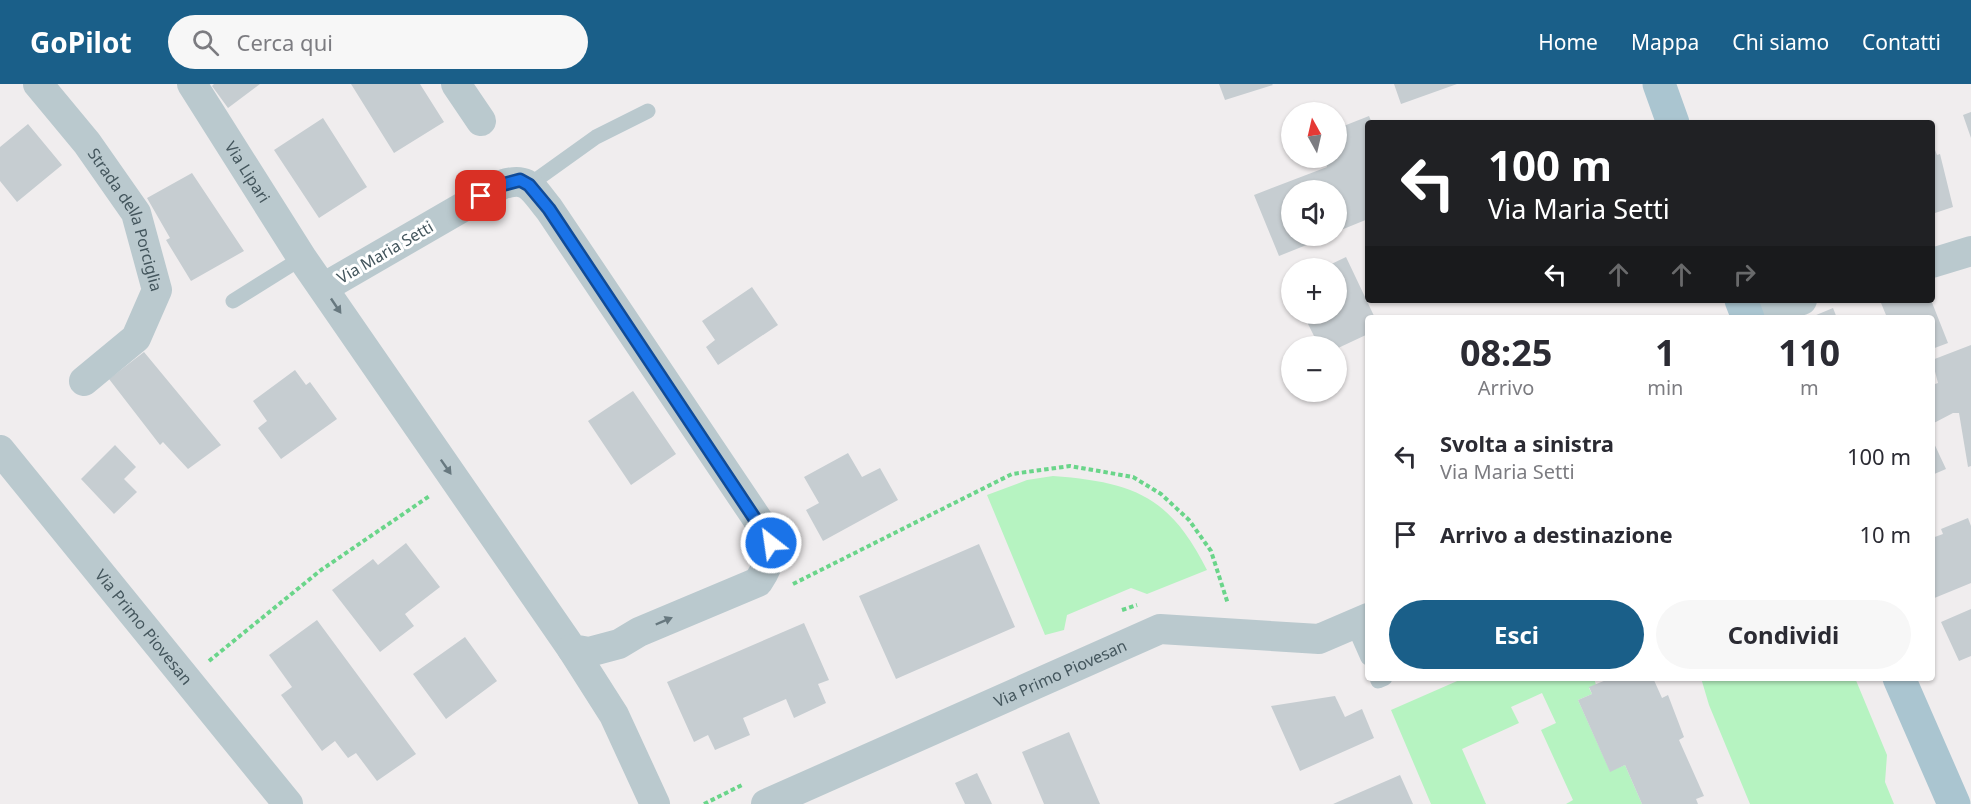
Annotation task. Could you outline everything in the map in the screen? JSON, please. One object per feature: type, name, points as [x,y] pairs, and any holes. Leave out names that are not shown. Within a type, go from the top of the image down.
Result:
[{"type":"main road","points":[[1659,84],[1672,120]]},
{"type":"main road","points":[[1900,681],[1954,804]]},
{"type":"street","name":"Strada della Porciglia","points":[[38,84],[87,143],[136,213],[156,290],[136,338],[84,381]]},
{"type":"street","name":"Via Lipari","points":[[192,84],[302,258]]},
{"type":"street","points":[[456,84],[481,121]]},
{"type":"street","name":"Via Maria Setti","points":[[323,288],[501,185],[520,180],[529,185]]},
{"type":"street","points":[[529,185],[549,209],[771,543],[771,557],[758,582],[639,632],[619,644],[589,652],[572,650]]},
{"type":"street","points":[[1935,261],[1971,251]]},
{"type":"street","name":"Via Maria Setti","points":[[302,258],[572,650],[614,715],[655,804]]},
{"type":"street","points":[[1745,313],[1789,303]]},
{"type":"street","name":"Via Primo Piovesan","points":[[0,450],[288,804]]},
{"type":"street","name":"Via Primo Piovesan","points":[[766,804],[1160,629],[1319,639],[1361,621]]},
{"type":"street","name":"Via Maria Setti","points":[[614,715],[610,662],[619,644]]},
{"type":"lane","points":[[529,185],[596,137],[648,111]]},
{"type":"lane","points":[[233,301],[302,258]]},
{"type":"lane","points":[[1361,621],[1365,642]]},
{"type":"path","points":[[787,587],[1012,474],[1070,466],[1132,477],[1161,494],[1189,520],[1211,551],[1225,589],[1229,608]]},
{"type":"path","points":[[185,680],[321,570],[454,478]]},
{"type":"green space","points":[[1053,476],[1106,483],[1146,497],[1163,509],[1179,525],[1207,570],[1147,594],[1131,588],[1067,615],[1064,630],[1045,635],[987,495],[1027,480]]},
{"type":"green space","points":[[1457,681],[1595,681],[1596,685],[1589,688],[1592,694],[1578,700],[1610,771],[1625,765],[1642,804],[1566,804],[1573,800],[1541,730],[1556,723],[1542,693],[1511,707],[1519,723],[1462,749],[1486,804],[1431,804],[1391,710]]},
{"type":"green space","points":[[1702,681],[1856,681],[1887,755],[1885,782],[1894,804],[1750,804],[1709,705]]},
{"type":"building","points":[[214,84],[260,84],[228,108],[212,86]]},
{"type":"building","points":[[351,84],[420,84],[444,122],[394,153]]},
{"type":"building","points":[[1219,84],[1272,84],[1273,85],[1225,100]]},
{"type":"building","points":[[1394,84],[1457,84],[1401,104]]},
{"type":"building","points":[[1971,112],[1971,138],[1963,115]]},
{"type":"building","points":[[1369,116],[1371,120],[1365,120],[1365,220],[1347,228],[1347,180],[1293,180],[1324,168],[1347,168],[1347,125]]},
{"type":"building","points":[[323,118],[367,187],[319,218],[274,150]]},
{"type":"building","points":[[28,124],[62,165],[17,202],[0,181],[0,147]]},
{"type":"building","points":[[1935,150],[1937,155],[1940,154],[1953,207],[1935,213]]},
{"type":"building","points":[[192,173],[244,251],[191,281],[166,240],[170,238],[147,198]]},
{"type":"building","points":[[1281,185],[1281,246],[1304,246],[1279,256],[1254,195]]},
{"type":"building","points":[[1347,259],[1365,297],[1365,303],[1368,303],[1374,315],[1365,315],[1365,335],[1347,344],[1347,336],[1314,336],[1308,324],[1347,324]]},
{"type":"building","points":[[752,287],[778,325],[718,365],[706,347],[715,340],[702,321]]},
{"type":"building","points":[[1881,303],[1932,303],[1948,343],[1935,348],[1935,315],[1886,315]]},
{"type":"building","points":[[1833,308],[1836,315],[1816,315]]},
{"type":"building","points":[[1971,345],[1971,466],[1968,467],[1959,413],[1953,413],[1935,422],[1935,384],[1938,383],[1935,359]]},
{"type":"building","points":[[144,352],[221,445],[188,469],[163,442],[160,445],[109,379]]},
{"type":"building","points":[[295,370],[306,385],[310,382],[337,419],[281,459],[258,428],[267,421],[253,401]]},
{"type":"building","points":[[633,391],[676,454],[631,485],[588,421]]},
{"type":"building","points":[[115,445],[136,467],[124,479],[137,492],[114,514],[81,479]]},
{"type":"building","points":[[1935,445],[1946,469],[1935,474]]},
{"type":"building","points":[[848,453],[862,477],[880,468],[898,500],[823,541],[806,510],[819,503],[804,477]]},
{"type":"building","points":[[1968,518],[1971,526],[1971,583],[1935,598],[1935,537],[1943,534],[1941,529]]},
{"type":"building","points":[[406,543],[440,587],[405,614],[414,626],[380,652],[332,590],[373,559],[378,565]]},
{"type":"building","points":[[979,544],[1015,627],[896,679],[859,596]]},
{"type":"building","points":[[1971,609],[1971,656],[1959,661],[1941,622]]},
{"type":"building","points":[[317,620],[416,754],[377,781],[356,753],[348,758],[335,741],[322,751],[281,695],[292,687],[269,655]]},
{"type":"building","points":[[804,623],[829,680],[818,684],[826,703],[794,718],[786,699],[743,718],[750,735],[715,750],[708,735],[694,742],[667,682]]},
{"type":"building","points":[[465,637],[497,681],[446,719],[413,674]]},
{"type":"building","points":[[1604,681],[1654,681],[1662,698],[1668,695],[1684,737],[1679,740],[1704,796],[1696,799],[1698,804],[1642,804],[1625,765],[1610,772],[1578,700],[1592,694],[1589,687]]},
{"type":"building","points":[[1335,696],[1345,717],[1362,709],[1374,738],[1300,771],[1271,706]]},
{"type":"building","points":[[1069,732],[1100,804],[1044,804],[1022,752]]},
{"type":"building","points":[[977,773],[992,804],[965,804],[955,783]]},
{"type":"building","points":[[1400,775],[1413,804],[1333,804]]},
{"type":"route","points":[[481,196],[512,181],[520,180],[529,185],[549,209],[762,526],[771,543]]}]
